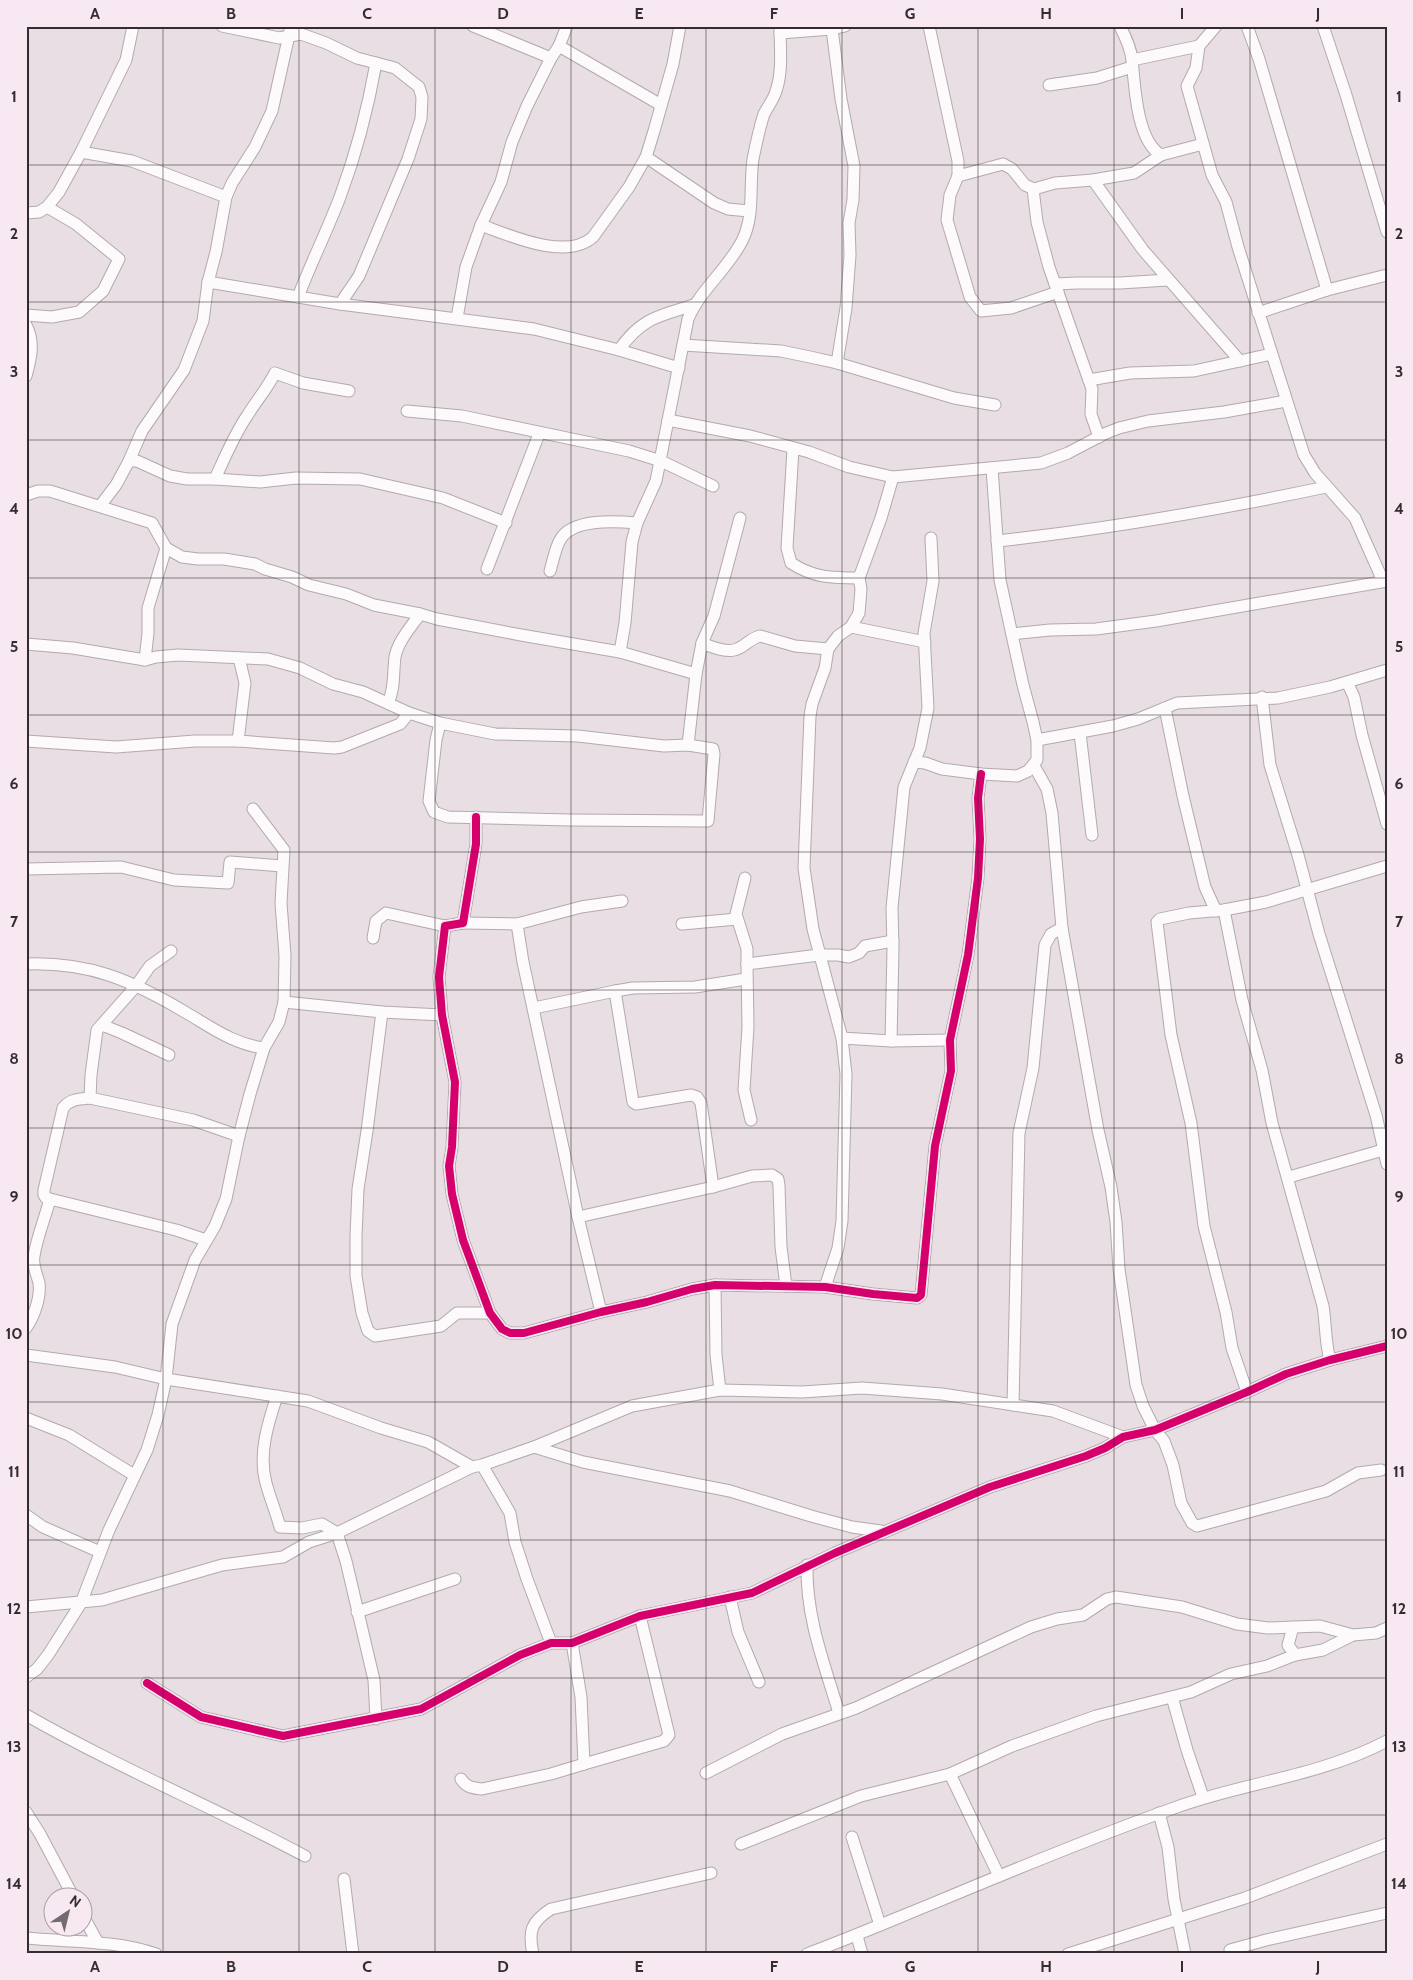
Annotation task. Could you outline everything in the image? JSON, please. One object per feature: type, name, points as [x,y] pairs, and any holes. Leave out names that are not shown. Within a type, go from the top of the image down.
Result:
[{"type":"street","points":[[26,213],[39,212],[47,207],[59,192],[81,152],[126,60],[133,26]]},
{"type":"street","points":[[222,26],[263,36],[290,32],[301,34],[326,43],[357,58],[395,68],[419,87],[422,97],[422,119],[408,159],[359,276],[340,304]]},
{"type":"street","points":[[474,26],[500,32],[551,58]]},
{"type":"street","points":[[457,318],[466,267],[481,225],[502,182],[512,142],[567,26]]},
{"type":"street","points":[[481,225],[543,245],[573,248],[586,243],[593,237],[629,187],[646,157],[673,64],[680,26]]},
{"type":"street","points":[[620,652],[625,623],[632,542],[637,523],[656,481],[688,319],[694,304],[725,266],[743,239],[750,211],[753,190],[753,161],[759,131],[765,113],[776,92],[779,80],[780,29],[832,29],[845,26]]},
{"type":"street","points":[[929,26],[958,161],[958,176],[950,195],[947,220],[970,297],[981,311],[1010,308],[1057,288],[1077,282],[1120,284],[1168,280]]},
{"type":"street","points":[[1120,26],[1132,63],[1134,88],[1144,131],[1152,147],[1160,155]]},
{"type":"street","points":[[1012,634],[1050,630],[1096,629],[1156,621],[1385,581],[1355,518],[1326,487],[1304,455],[1258,312],[1226,202],[1212,175],[1187,86],[1196,68],[1199,46],[1216,26]]},
{"type":"street","points":[[1247,26],[1259,59],[1327,290]]},
{"type":"street","points":[[1323,26],[1387,232]]},
{"type":"street","points":[[832,29],[841,99],[854,166],[854,200],[849,223],[850,255],[846,308],[837,363]]},
{"type":"street","points":[[100,506],[116,485],[130,461],[142,431],[184,370],[203,321],[208,282],[216,252],[226,198],[232,184],[255,147],[272,111],[290,32]]},
{"type":"street","points":[[559,46],[661,105]]},
{"type":"street","points":[[1050,86],[1097,78],[1132,63],[1199,46]]},
{"type":"street","points":[[298,297],[343,187],[361,129],[376,63]]},
{"type":"street","points":[[958,176],[1003,164],[1012,169],[1025,185],[1032,189],[1054,183],[1093,180],[1134,173],[1160,155],[1203,144]]},
{"type":"street","points":[[81,152],[132,161],[226,198]]},
{"type":"street","points":[[646,157],[714,203],[728,208],[750,211]]},
{"type":"street","points":[[1093,180],[1143,250],[1240,360]]},
{"type":"street","points":[[1032,189],[1037,222],[1057,288],[1092,389],[1091,414],[1099,437]]},
{"type":"street","points":[[26,315],[52,317],[79,312],[104,291],[119,259],[76,224],[47,207]]},
{"type":"street","points":[[1258,312],[1327,290],[1387,275]]},
{"type":"street","points":[[208,282],[340,304],[534,329],[619,350],[679,368]]},
{"type":"street","points":[[619,350],[633,333],[650,319],[694,304]]},
{"type":"street","points":[[26,326],[32,340],[26,376]]},
{"type":"street","points":[[683,345],[781,351],[837,363],[954,398],[995,405]]},
{"type":"street","points":[[1089,380],[1130,373],[1188,371],[1271,354]]},
{"type":"street","points":[[216,479],[233,440],[247,415],[265,392],[274,373],[303,383],[349,391]]},
{"type":"street","points":[[668,420],[750,436],[816,454],[849,467],[893,478],[1040,463],[1068,453],[1119,428],[1148,421],[1224,412],[1286,400]]},
{"type":"street","points":[[407,411],[462,416],[539,434],[629,451],[661,461],[713,486]]},
{"type":"street","points":[[488,569],[539,434]]},
{"type":"street","points":[[793,449],[788,548],[790,563],[821,577],[859,578]]},
{"type":"street","points":[[130,461],[137,462],[170,476],[187,479],[260,482],[296,478],[360,479],[443,498],[506,523]]},
{"type":"street","points":[[914,762],[981,774],[1017,776],[1028,771],[1037,760],[1036,740],[1000,580],[992,468]]},
{"type":"street","points":[[825,1287],[838,1248],[842,1220],[847,1099],[842,1038],[832,996],[819,955],[809,909],[804,868],[810,716],[812,704],[825,668],[828,649],[838,636],[851,627],[859,613],[861,589],[859,578],[881,518],[893,478]]},
{"type":"street","points":[[997,541],[1058,535],[1168,518],[1326,487]]},
{"type":"street","points":[[26,495],[38,491],[50,491],[152,523],[166,548],[182,557],[255,564],[309,585],[346,594],[374,605],[521,636],[620,652],[696,674]]},
{"type":"street","points":[[688,745],[696,674],[702,643],[714,616],[740,518]]},
{"type":"street","points":[[550,571],[560,539],[572,530],[597,522],[637,523]]},
{"type":"street","points":[[891,1041],[892,908],[904,787],[921,742],[928,708],[924,632],[933,568],[931,538]]},
{"type":"street","points":[[145,660],[148,608],[166,548]]},
{"type":"street","points":[[388,703],[394,677],[395,656],[399,644],[420,614]]},
{"type":"street","points":[[851,627],[925,642]]},
{"type":"street","points":[[702,643],[712,648],[734,650],[754,637],[760,636],[795,646],[828,649]]},
{"type":"street","points":[[26,644],[73,648],[145,660],[156,657],[178,656],[268,660],[300,668],[333,684],[363,692],[409,713],[440,723],[495,734],[578,736],[664,746],[688,745],[713,749],[709,818],[706,823],[448,817],[434,812],[430,807],[429,801],[436,740],[440,723]]},
{"type":"street","points":[[238,741],[245,683],[239,658]]},
{"type":"street","points":[[1036,740],[1080,733],[1138,719],[1177,703],[1237,701],[1292,695],[1387,670]]},
{"type":"street","points":[[1347,682],[1354,697],[1362,735],[1387,824]]},
{"type":"street","points":[[1262,697],[1270,765],[1319,934],[1376,1115],[1387,1164]]},
{"type":"street","points":[[1165,708],[1183,796],[1205,887],[1220,911],[1242,1000],[1257,1047],[1272,1123],[1289,1177],[1323,1306],[1326,1329],[1325,1341],[1330,1360]]},
{"type":"street","points":[[26,741],[116,747],[238,741],[295,746],[342,746],[400,724],[409,713]]},
{"type":"street","points":[[1080,733],[1092,835]]},
{"type":"street","points":[[1034,766],[1047,789],[1052,813],[1062,928],[1098,1130],[1111,1187],[1136,1385],[1143,1406],[1155,1430],[1164,1441],[1173,1465],[1181,1503],[1192,1524],[1197,1526],[1326,1491],[1358,1473],[1381,1470]]},
{"type":"street","points":[[445,926],[440,977],[442,1016],[455,1082],[452,1147],[449,1166],[452,1194],[463,1240],[490,1313],[502,1329],[510,1333],[524,1333],[692,1289],[715,1285],[825,1287],[917,1298],[921,1295],[935,1146],[951,1071],[950,1040],[968,955],[978,878],[980,839],[978,798],[981,774]]},
{"type":"street","points":[[26,1677],[37,1670],[81,1603],[100,1552],[147,1450],[158,1415],[166,1379],[172,1324],[195,1260],[215,1226],[226,1199],[239,1136],[264,1048],[279,1022],[284,1002],[285,956],[281,903],[284,850],[253,809]]},
{"type":"street","points":[[463,923],[476,844],[476,817]]},
{"type":"street","points":[[26,868],[121,867],[174,880],[228,884],[230,862],[282,866]]},
{"type":"street","points":[[1247,1392],[1232,1348],[1226,1312],[1204,1226],[1191,1123],[1172,1035],[1157,922],[1160,919],[1188,913],[1220,911],[1266,902],[1307,888],[1387,866]]},
{"type":"street","points":[[745,878],[738,900],[737,920],[747,950],[748,1027],[744,1090],[751,1120]]},
{"type":"street","points":[[373,938],[376,921],[386,913],[445,926],[463,923],[517,924],[581,907],[622,901]]},
{"type":"street","points":[[682,924],[737,920]]},
{"type":"street","points":[[517,924],[523,962],[578,1217],[601,1312]]},
{"type":"street","points":[[1013,1405],[1019,1133],[1033,1068],[1045,945],[1051,934],[1062,928]]},
{"type":"street","points":[[747,964],[819,955],[849,957],[859,953],[865,946],[893,941]]},
{"type":"street","points":[[90,1098],[95,1035],[136,986],[150,966],[171,952]]},
{"type":"street","points":[[26,964],[72,966],[94,970],[136,986],[224,1036],[251,1046],[264,1048]]},
{"type":"street","points":[[534,1008],[615,991],[695,987],[746,979]]},
{"type":"street","points":[[615,991],[633,1102],[636,1104],[691,1095],[702,1103],[712,1187]]},
{"type":"street","points":[[284,1002],[442,1016]]},
{"type":"street","points":[[382,1012],[358,1189],[356,1276],[362,1313],[368,1331],[374,1336],[384,1335],[441,1326],[457,1313],[490,1313]]},
{"type":"street","points":[[102,1025],[168,1055]]},
{"type":"street","points":[[842,1038],[891,1041],[950,1040]]},
{"type":"street","points":[[206,1240],[82,1205],[50,1199],[44,1195],[63,1108],[74,1100],[90,1098],[193,1120],[239,1136]]},
{"type":"street","points":[[1289,1177],[1383,1150]]},
{"type":"street","points":[[578,1217],[712,1187],[752,1176],[772,1175],[778,1179],[786,1286]]},
{"type":"street","points":[[26,1328],[32,1319],[38,1295],[39,1283],[34,1268],[34,1254],[50,1199]]},
{"type":"street","points":[[715,1285],[716,1355],[720,1390]]},
{"type":"street","points":[[147,1683],[201,1717],[283,1736],[421,1709],[520,1655],[551,1644],[572,1643],[640,1616],[752,1592],[883,1531],[990,1487],[1086,1456],[1123,1437],[1155,1430],[1286,1374],[1330,1360],[1387,1346]]},
{"type":"street","points":[[26,1355],[115,1367],[166,1379],[308,1400],[381,1428],[428,1442],[477,1466],[510,1513],[515,1542],[526,1579],[551,1644]]},
{"type":"street","points":[[26,1607],[102,1600],[222,1565],[283,1557],[310,1542],[337,1533],[477,1466],[534,1447],[632,1406],[720,1390],[802,1392],[862,1388],[942,1394],[1053,1411],[1123,1437]]},
{"type":"street","points":[[278,1396],[266,1429],[263,1460],[266,1482],[280,1527],[302,1528],[322,1524],[337,1533],[346,1561],[374,1680],[376,1719]]},
{"type":"street","points":[[26,1418],[69,1435],[134,1475]]},
{"type":"street","points":[[534,1447],[583,1462],[730,1491],[836,1523],[883,1531]]},
{"type":"street","points":[[26,1515],[43,1527],[100,1552]]},
{"type":"street","points":[[807,1565],[810,1613],[840,1713]]},
{"type":"street","points":[[357,1612],[454,1580]]},
{"type":"street","points":[[730,1597],[738,1632],[759,1682]]},
{"type":"street","points":[[706,1773],[782,1734],[856,1708],[1031,1627],[1057,1619],[1083,1615],[1107,1599],[1116,1598],[1182,1607],[1237,1624],[1268,1628],[1320,1626],[1353,1635],[1383,1633]]},
{"type":"street","points":[[461,1779],[472,1788],[482,1789],[551,1774],[664,1740],[669,1734],[640,1616]]},
{"type":"street","points":[[1294,1627],[1288,1645],[1296,1655]]},
{"type":"street","points":[[741,1844],[862,1796],[950,1774],[1012,1746],[1096,1716],[1159,1698],[1191,1692],[1231,1674],[1267,1666],[1296,1655],[1323,1650],[1353,1635]]},
{"type":"street","points":[[572,1643],[581,1697],[584,1764]]},
{"type":"street","points":[[1172,1697],[1187,1750],[1204,1797]]},
{"type":"street","points":[[26,1715],[118,1765],[257,1830],[306,1856]]},
{"type":"street","points":[[807,1954],[857,1936],[999,1876],[1159,1813],[1204,1797],[1296,1776],[1336,1763],[1387,1741]]},
{"type":"street","points":[[950,1774],[999,1876]]},
{"type":"street","points":[[26,1812],[69,1888]]},
{"type":"street","points":[[1159,1813],[1168,1847],[1174,1899],[1185,1954]]},
{"type":"street","points":[[852,1837],[880,1925]]},
{"type":"street","points":[[1068,1954],[1245,1898],[1387,1844]]},
{"type":"street","points":[[533,1954],[531,1931],[533,1924],[540,1916],[551,1909],[711,1873]]},
{"type":"street","points":[[344,1879],[353,1954]]},
{"type":"street","points":[[1230,1950],[1387,1913]]},
{"type":"street","points":[[92,1932],[98,1943]]},
{"type":"street","points":[[857,1936],[862,1954]]},
{"type":"street","points":[[26,1938],[98,1943],[140,1949],[156,1954]]},
{"type":"cycle path","points":[[476,817],[476,844],[463,923],[445,926],[439,977],[442,1015],[455,1082],[452,1147],[449,1166],[452,1194],[463,1240],[490,1313],[502,1329],[510,1333],[524,1333],[692,1289],[715,1285],[825,1287],[917,1298],[921,1295],[935,1146],[951,1071],[950,1040],[968,955],[978,878],[980,839],[978,798],[981,774]]},
{"type":"cycle path","points":[[147,1683],[201,1717],[283,1736],[421,1709],[520,1655],[551,1643],[572,1643],[640,1616],[752,1593],[835,1553],[990,1487],[1086,1456],[1105,1448],[1123,1437],[1155,1430],[1286,1374],[1330,1360],[1387,1346]]}]
